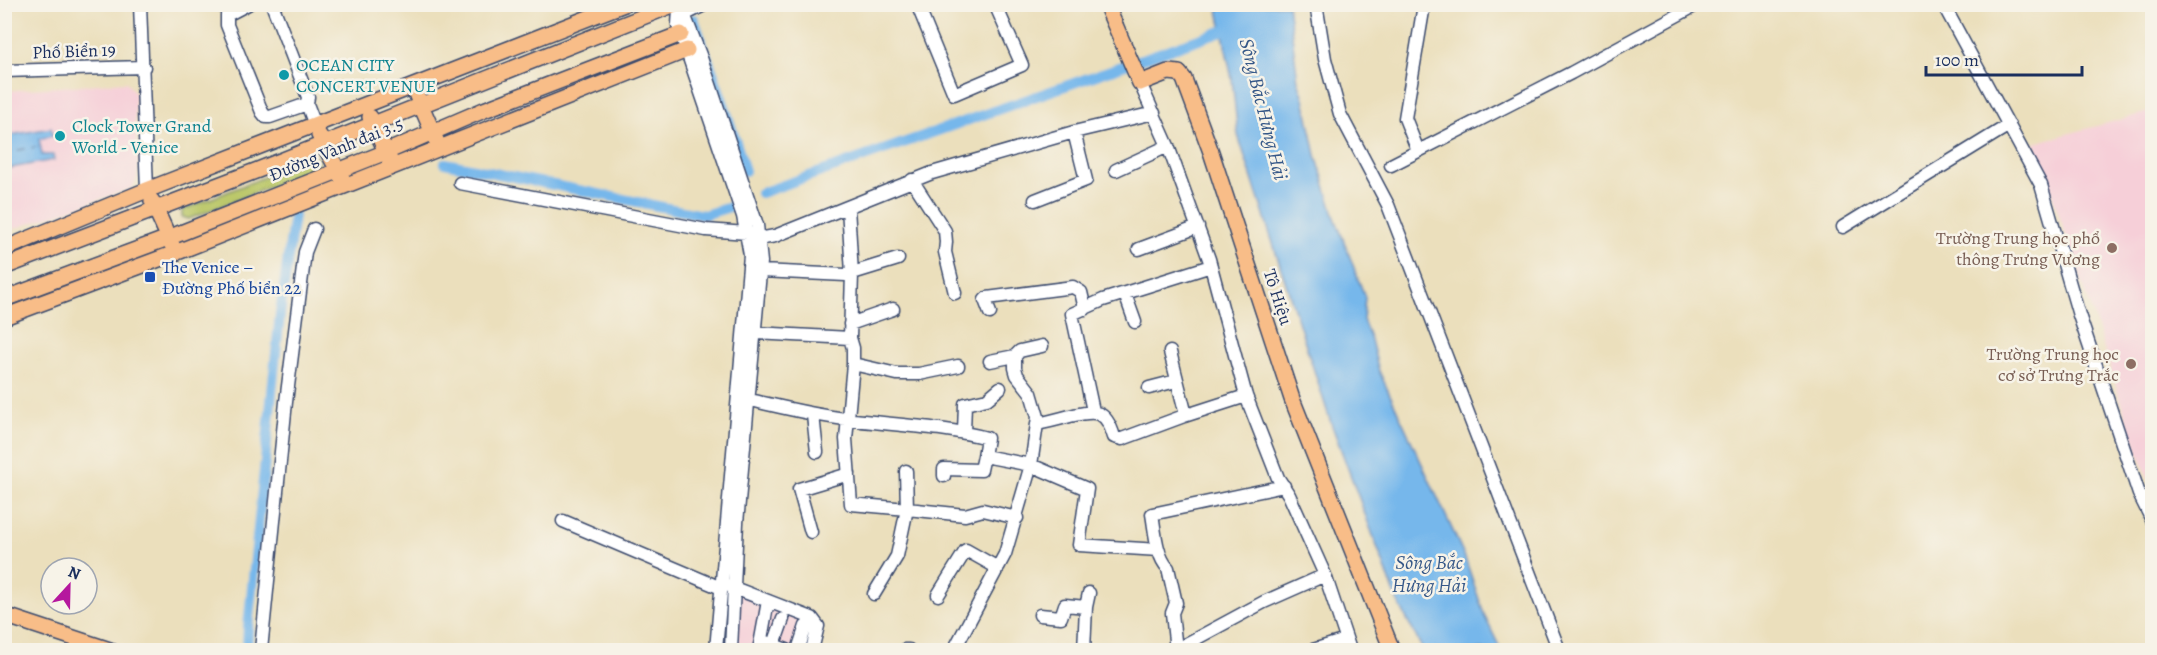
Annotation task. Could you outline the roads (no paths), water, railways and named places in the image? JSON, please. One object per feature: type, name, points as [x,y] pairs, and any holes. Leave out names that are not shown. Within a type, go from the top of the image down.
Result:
[{"type":"main road","points":[[4,249],[252,144],[315,125],[624,4]]},
{"type":"main road","points":[[1106,4],[1138,79]]},
{"type":"main road","name":"Đường Vành đai 3.5","points":[[4,267],[680,7]]},
{"type":"main road","name":"Đường Vành đai 3.5","points":[[4,299],[168,238],[681,33]]},
{"type":"main road","points":[[4,317],[175,253],[687,50]]},
{"type":"main road","points":[[466,66],[490,128]]},
{"type":"main road","name":"Tô Hiệu","points":[[1138,79],[1168,72],[1179,73],[1184,79],[1211,152],[1292,399],[1392,651]]},
{"type":"main road","points":[[413,87],[440,148]]},
{"type":"main road","points":[[365,106],[393,167]]},
{"type":"main road","points":[[315,125],[345,186]]},
{"type":"main road","points":[[147,190],[175,253]]},
{"type":"main road","points":[[4,615],[110,651]]},
{"type":"street","points":[[140,4],[147,190]]},
{"type":"street","points":[[248,4],[227,15],[227,25],[262,112],[266,117],[270,117],[307,104]]},
{"type":"street","points":[[272,4],[308,97],[307,104],[315,125]]},
{"type":"street","points":[[680,7],[706,4]]},
{"type":"street","points":[[917,4],[954,94],[1022,65],[995,4]]},
{"type":"street","points":[[1317,4],[1325,59],[1340,114],[1388,205],[1559,651]]},
{"type":"street","points":[[1391,165],[1571,73],[1698,4]]},
{"type":"street","points":[[1943,4],[2041,185],[2078,312],[2139,494],[2152,520]]},
{"type":"street","points":[[680,7],[677,17],[681,33],[752,237],[760,271],[755,333],[743,400],[721,585],[716,651]]},
{"type":"street","points":[[680,7],[700,55],[757,225],[752,237],[748,280],[731,651]]},
{"type":"street","points":[[1418,151],[1405,118],[1423,11]]},
{"type":"street","name":"Phố Biển 19","points":[[4,71],[144,67]]},
{"type":"street","points":[[1138,79],[1168,146],[1198,227],[1211,266],[1246,396],[1278,478],[1284,486],[1325,574],[1348,645],[1313,651]]},
{"type":"street","points":[[460,183],[706,230],[752,237],[775,236],[912,180],[1074,132],[1154,113]]},
{"type":"street","points":[[1844,227],[2009,125]]},
{"type":"street","points":[[1035,200],[1086,180],[1074,132]]},
{"type":"street","points":[[1116,170],[1168,146]]},
{"type":"street","points":[[912,180],[945,231],[945,252],[955,293]]},
{"type":"street","points":[[848,207],[852,274],[850,338],[853,348],[847,420],[851,504],[959,515],[982,510],[1017,518]]},
{"type":"street","points":[[1139,249],[1198,227]]},
{"type":"street","points":[[261,651],[286,402],[305,252],[314,229]]},
{"type":"street","points":[[760,271],[852,274],[898,259]]},
{"type":"street","points":[[1092,411],[1072,314],[1211,266]]},
{"type":"street","points":[[990,313],[985,300],[987,298],[1073,287],[1081,292],[1085,309]]},
{"type":"street","points":[[1125,294],[1135,322]]},
{"type":"street","points":[[850,324],[893,309]]},
{"type":"street","points":[[755,333],[850,338]]},
{"type":"street","points":[[954,651],[998,568],[1017,518],[1031,465],[1037,424],[1036,408],[1031,393],[1017,375],[1015,353],[1042,346]]},
{"type":"street","points":[[1170,352],[1186,415]]},
{"type":"street","points":[[990,361],[1015,356]]},
{"type":"street","points":[[853,364],[897,374],[919,374],[958,366]]},
{"type":"street","points":[[1149,388],[1176,381]]},
{"type":"street","points":[[964,432],[965,404],[987,399],[1000,388]]},
{"type":"street","points":[[1037,424],[1092,411],[1104,416],[1114,437],[1118,439],[1246,396]]},
{"type":"street","points":[[743,400],[813,415],[964,432],[987,438],[981,470],[944,469],[944,477]]},
{"type":"street","points":[[813,415],[817,452]]},
{"type":"street","points":[[984,456],[1031,465],[1087,489],[1079,545],[1159,550]]},
{"type":"street","points":[[874,594],[897,556],[907,509],[906,471]]},
{"type":"street","points":[[811,532],[794,490],[849,474]]},
{"type":"street","points":[[1284,486],[1152,514],[1159,550],[1164,565],[1168,568],[1176,603],[1172,613],[1175,650],[1264,602],[1325,574]]},
{"type":"street","points":[[563,520],[721,585],[735,588],[812,618],[818,626],[812,651]]},
{"type":"street","points":[[938,595],[966,550],[998,568]]},
{"type":"street","points":[[1084,651],[1089,593]]},
{"type":"street","points":[[768,601],[760,645],[787,651]]},
{"type":"street","points":[[1040,615],[1061,617],[1065,605],[1086,607]]},
{"type":"street","points":[[772,648],[783,619]]},
{"type":"street","points":[[798,651],[806,626]]},
{"type":"street","points":[[904,651],[909,651]]},
{"type":"water","name":"Sông Bắc Hưng Hải","points":[[1217,5],[1288,5],[1298,81],[1304,98],[1316,155],[1334,215],[1365,297],[1363,320],[1379,371],[1464,555],[1485,617],[1501,650],[1423,650],[1397,600],[1331,423],[1238,135],[1232,79]]},
{"type":"water","points":[[51,128],[53,136],[39,139],[42,155],[53,155],[54,160],[5,169],[5,136]]},
{"type":"waterway","points":[[694,19],[745,171]]},
{"type":"waterway","points":[[761,193],[1236,26]]},
{"type":"waterway","points":[[445,163],[697,214],[704,215],[733,206]]},
{"type":"waterway","points":[[247,650],[280,314],[294,215]]},
{"type":"place","name":"OCEAN CITY CONCERT VENUE","points":[[284,75]]},
{"type":"place","name":"Clock Tower Grand World - Venice","points":[[60,136]]},
{"type":"place","name":"Trường Trung học phổ thông Trưng Vương","points":[[2112,248]]},
{"type":"place","name":"The Venice – Đường Phố biển 22","points":[[150,277]]},
{"type":"place","name":"Trường Trung học cơ sở Trưng Trắc","points":[[2131,364]]}]
